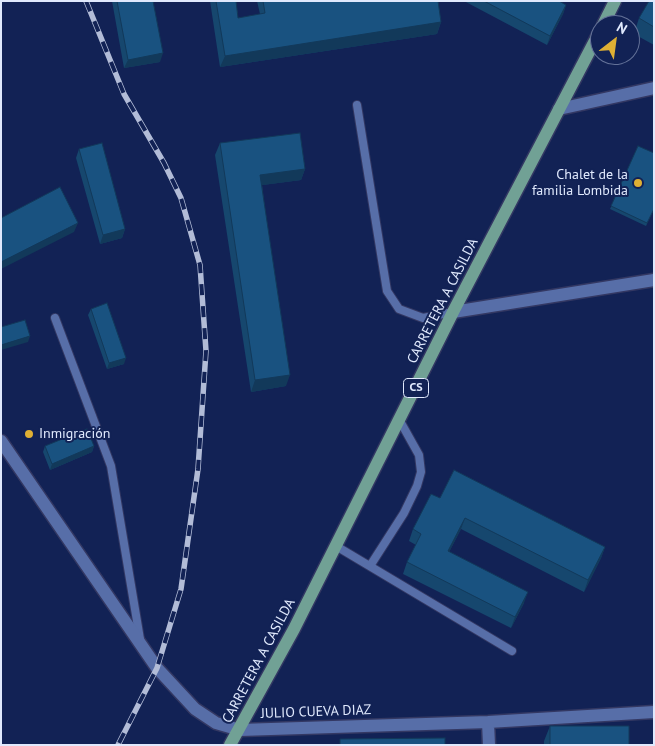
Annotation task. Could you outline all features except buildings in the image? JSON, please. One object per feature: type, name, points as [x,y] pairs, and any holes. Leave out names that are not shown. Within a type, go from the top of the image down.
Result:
[{"type":"main road","points":[[608,15],[615,1]]},
{"type":"main road","name":"CARRETERA A CASILDA","points":[[230,745],[240,730],[336,546],[454,312],[590,50]]},
{"type":"street","points":[[559,109],[654,88]]},
{"type":"street","points":[[454,312],[654,280]]},
{"type":"street","name":"JULIO CUEVA DIAZ","points":[[1,441],[141,647],[195,709],[216,723],[240,730],[488,722],[654,712]]},
{"type":"street","points":[[488,722],[489,745]]},
{"type":"lane","points":[[357,105],[387,291],[399,309],[423,318],[454,312]]},
{"type":"lane","points":[[55,318],[111,466],[141,647]]},
{"type":"lane","points":[[370,566],[404,513],[417,486],[421,472],[419,455],[400,421]]},
{"type":"lane","points":[[336,546],[512,651]]},
{"type":"railway","points":[[86,1],[124,94],[164,163],[181,198],[200,265],[206,351],[198,469],[181,589],[157,668],[118,745]]},
{"type":"place","name":"Chalet de la familia Lombida","points":[[638,183]]},
{"type":"place","name":"Inmigración","points":[[29,434]]}]
